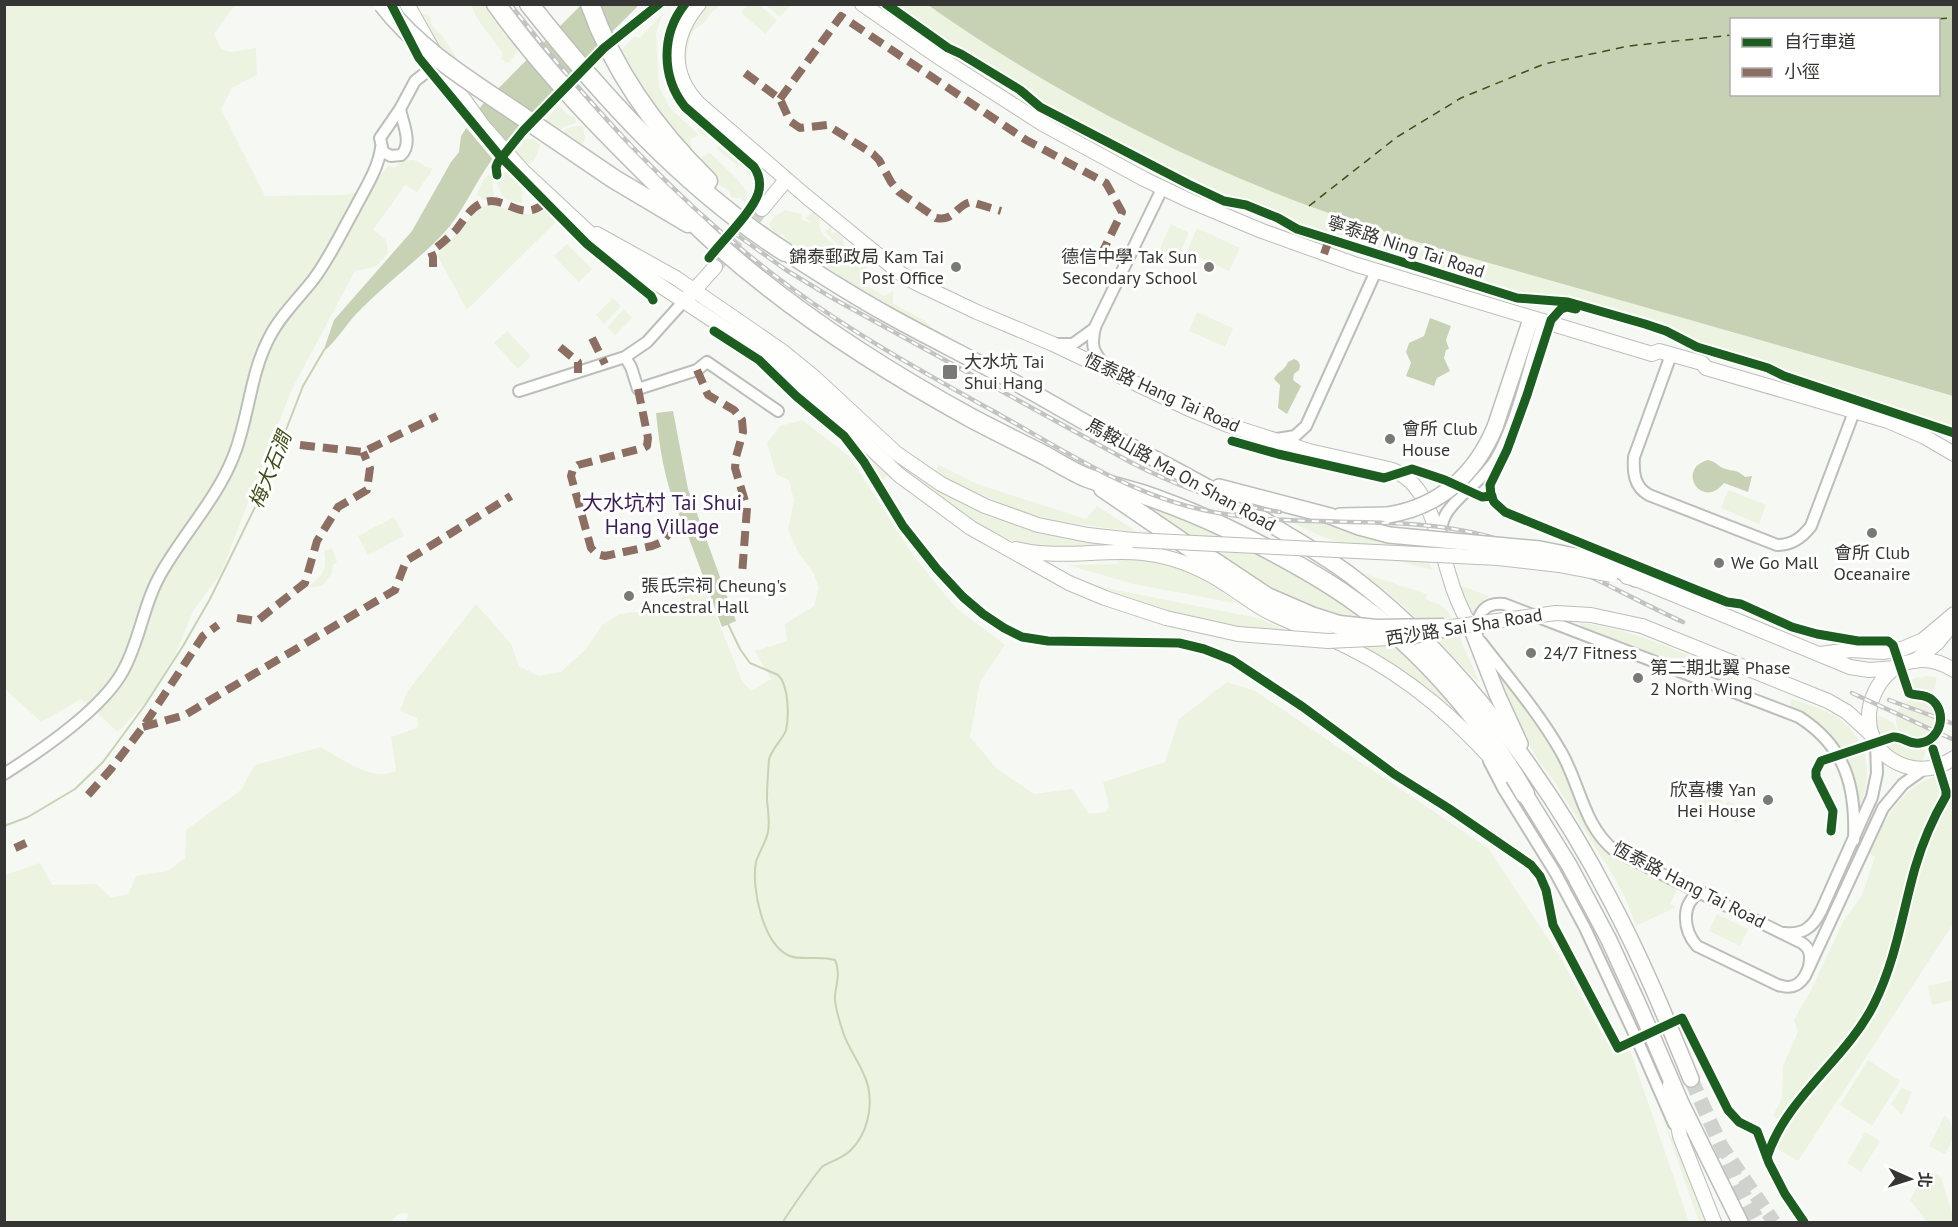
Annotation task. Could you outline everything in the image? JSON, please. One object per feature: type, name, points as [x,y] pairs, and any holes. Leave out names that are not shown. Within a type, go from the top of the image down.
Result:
[{"type":"highway","points":[[383,4],[409,33],[434,54],[574,153],[667,212],[703,231]]},
{"type":"highway","name":"馬鞍山路 Ma On Shan Road","points":[[496,4],[570,96],[703,231],[763,282],[852,348],[972,418],[1085,476],[1145,495],[1227,529],[1286,559],[1350,598],[1406,645],[1457,697],[1500,752],[1525,794]]},
{"type":"highway","name":"馬鞍山路 Ma On Shan Road","points":[[530,4],[590,76],[676,168],[736,217],[785,252]]},
{"type":"highway","points":[[590,4],[612,56],[631,88],[663,132],[691,164],[732,204],[776,240],[785,252]]},
{"type":"highway","points":[[1085,476],[1261,594],[1295,610],[1331,623],[1363,628],[1444,628]]},
{"type":"highway","points":[[1195,551],[1227,585]]},
{"type":"main road","points":[[406,4],[438,63],[457,92],[507,154],[611,254],[765,354],[869,438],[927,476],[984,506],[1047,527],[1133,540],[1498,558],[1613,571]]},
{"type":"main road","name":"恆泰路 Hang Tai Road","points":[[699,4],[684,24],[679,42],[678,65],[685,85],[699,104],[786,180],[900,273],[956,302],[1228,425],[1271,440],[1400,473],[1415,486],[1421,495],[1438,536],[1454,592],[1475,633]]},
{"type":"main road","name":"寧泰路 Ning Tai Road","points":[[862,4],[1043,124],[1162,189],[1262,231],[1376,271],[1652,354],[1659,351],[1669,359],[1702,363],[1706,369],[1854,412],[1912,431],[1953,454]]},
{"type":"main road","points":[[762,209],[786,180]]},
{"type":"main road","points":[[568,214],[694,290],[799,364],[869,438]]},
{"type":"main road","name":"馬鞍山路 Ma On Shan Road","points":[[785,252],[888,315],[1098,429],[1198,480],[1351,575],[1427,642],[1458,675],[1537,779],[1570,829],[1609,897],[1652,985],[1691,1079]]},
{"type":"main road","points":[[683,302],[715,267]]},
{"type":"main road","points":[[1330,516],[1388,515],[1417,508],[1454,487],[1481,456],[1495,427],[1537,320]]},
{"type":"main road","name":"西沙路 Sai Sha Road","points":[[869,438],[883,461],[912,486],[956,518],[994,542],[1083,589],[1127,606],[1166,618],[1246,635],[1328,641],[1412,637],[1444,628],[1556,613],[1606,617],[1642,626],[1828,701],[1846,712],[1874,739],[1888,757],[1908,767],[1924,769]]},
{"type":"main road","points":[[1198,480],[1330,516],[1389,535],[1540,549],[1595,560],[1613,571],[1850,668],[1869,670],[1895,668],[1915,661],[1938,642],[1953,622]]},
{"type":"main road","name":"馬鞍山路 Ma On Shan Road","points":[[994,542],[1051,555],[1126,552],[1156,555],[1181,561],[1227,585],[1266,610],[1348,647],[1387,668],[1442,708],[1525,794],[1569,865],[1609,940],[1669,1077],[1680,1136],[1713,1222]]},
{"type":"main road","points":[[1818,654],[1851,650],[1882,652],[1902,649],[1923,639],[1953,614]]},
{"type":"main road","points":[[1475,633],[1497,694],[1537,779]]},
{"type":"main road","points":[[1915,661],[1936,662],[1953,670]]},
{"type":"main road","points":[[1874,739],[1868,717],[1871,699],[1879,682],[1895,668]]},
{"type":"main road","points":[[1924,769],[1950,763]]},
{"type":"main road","points":[[1669,1077],[1740,1222]]},
{"type":"street","points":[[4,774],[35,754],[103,699],[122,674],[129,660],[146,605],[157,581],[232,460],[260,360],[269,338],[279,321],[321,268],[378,161],[381,148],[380,138],[400,109],[415,81],[438,63]]},
{"type":"street","points":[[368,183],[382,165],[401,155],[405,150],[407,144],[400,109]]},
{"type":"street","points":[[383,134],[394,129],[401,131],[406,137]]},
{"type":"street","points":[[381,148],[386,155],[394,157]]},
{"type":"street","points":[[1109,371],[1093,349],[1092,338],[1095,327],[1162,189]]},
{"type":"street","points":[[1271,440],[1290,437],[1306,426],[1376,271]]},
{"type":"street","points":[[519,391],[625,357],[647,342],[683,302]]},
{"type":"street","points":[[1438,536],[1449,509],[1484,476],[1500,450],[1510,428],[1537,320]]},
{"type":"street","points":[[1053,344],[1073,344],[1095,327]]},
{"type":"street","points":[[625,357],[638,389],[697,370],[707,362],[778,411]]},
{"type":"street","points":[[1669,359],[1634,457],[1635,482],[1644,493],[1777,545],[1793,543],[1811,526],[1854,412]]},
{"type":"street","points":[[1475,633],[1481,611],[1493,604],[1504,604],[1798,717],[1823,736],[1843,763],[1852,794],[1854,840]]},
{"type":"street","name":"恆泰路 Hang Tai Road","points":[[1475,633],[1562,752],[1587,814],[1600,836],[1615,851],[1806,946],[1810,955],[1809,967]]},
{"type":"street","name":"馬鞍山路 Ma On Shan Road","points":[[1474,739],[1489,760],[1503,788],[1555,872],[1585,928],[1680,1136]]},
{"type":"street","points":[[1781,933],[1803,932],[1817,920],[1854,840],[1876,784],[1874,739]]},
{"type":"street","points":[[1701,892],[1692,898],[1686,916],[1688,933],[1697,946],[1735,966],[1786,988],[1798,984],[1809,967],[1883,808],[1903,784],[1924,769]]},
{"type":"shaded area","points":[[748,4],[759,5],[777,20],[765,34],[741,12]]},
{"type":"shaded area","points":[[4,5],[235,5],[214,34],[221,49],[231,52],[256,48],[257,75],[232,88],[221,109],[265,196],[344,195],[369,190],[389,165],[394,168],[401,162],[414,160],[425,167],[432,168],[417,192],[405,185],[373,230],[386,240],[388,253],[375,267],[355,271],[291,391],[221,573],[193,611],[176,653],[152,695],[118,732],[81,699],[41,722],[5,689]]},
{"type":"shaded area","points":[[471,5],[488,5],[495,22],[501,22],[503,33],[519,48],[510,62],[507,63],[501,58],[503,54],[477,18]]},
{"type":"shaded area","points":[[581,5],[639,5],[508,140],[491,161],[457,217],[443,234],[362,308],[323,352],[334,320],[412,231],[459,152],[461,136],[482,105]]},
{"type":"shaded area","points":[[709,5],[720,5],[692,33],[685,72],[683,42],[694,21]]},
{"type":"shaded area","points":[[766,5],[791,5],[780,17]]},
{"type":"shaded area","points":[[889,5],[928,5],[1015,62],[1112,118],[1184,153],[1320,210],[1382,231],[1953,396],[1953,429],[1784,373],[1768,365],[1701,345],[1673,330],[1654,324],[1562,298],[1528,295],[1432,270],[1318,233],[1256,205],[1212,192],[1208,196],[1201,194],[1203,188],[1111,143],[1107,147],[1094,141],[1096,135],[1079,126],[1076,131],[1060,128],[1052,122],[1057,114],[1051,110],[1048,113],[1048,109],[1042,110],[1034,104],[1035,100],[1010,81],[1007,86],[956,55],[958,50],[951,47],[945,54],[940,52],[943,42],[933,36],[927,38],[928,32]]},
{"type":"shaded area","points":[[928,5],[1953,5],[1953,396],[1460,255],[1320,210],[1217,169],[1167,146],[1117,121],[1020,66]]},
{"type":"shaded area","points":[[422,13],[430,16],[432,26],[443,37],[463,68],[443,58],[421,19]]},
{"type":"shaded area","points":[[663,13],[656,33],[659,87],[670,108],[699,135],[690,139],[692,151],[664,124],[617,54],[634,37],[640,38]]},
{"type":"shaded area","points":[[558,105],[568,115],[575,117],[576,123],[563,127],[557,136],[541,127]]},
{"type":"shaded area","points":[[704,119],[714,128],[712,134],[706,137],[698,131],[699,123]]},
{"type":"shaded area","points":[[574,126],[583,126],[585,139],[582,146],[585,150],[573,145],[575,139],[565,137],[564,130]]},
{"type":"shaded area","points":[[715,137],[726,146],[732,143],[744,154],[744,161],[755,170],[755,174],[748,176],[747,169],[734,163],[716,148],[720,145],[710,138]]},
{"type":"shaded area","points":[[525,139],[532,139],[540,144],[539,149],[533,161],[517,169],[513,155]]},
{"type":"shaded area","points":[[710,153],[747,192],[746,204],[740,198],[732,198],[729,191],[718,184],[700,166],[702,157]]},
{"type":"shaded area","points":[[499,172],[507,173],[522,182],[522,203],[506,199],[495,178]]},
{"type":"shaded area","points":[[491,173],[494,195],[483,200],[477,194],[483,180]]},
{"type":"shaded area","points":[[488,204],[523,214],[545,210],[556,222],[467,310],[437,255],[479,208]]},
{"type":"shaded area","points":[[785,210],[801,214],[802,219],[812,224],[806,218],[813,212],[820,216],[821,230],[825,237],[837,246],[839,258],[849,250],[867,265],[860,282],[884,296],[893,291],[893,303],[925,321],[935,331],[880,303],[878,298],[871,300],[840,280],[839,275],[811,255],[789,245],[784,235],[775,232],[769,224],[775,216]]},
{"type":"shaded area","points":[[1171,224],[1189,233],[1174,265],[1156,257]]},
{"type":"shaded area","points":[[832,226],[831,234],[836,232],[842,237],[846,249],[842,252],[840,246],[825,232]]},
{"type":"shaded area","points":[[1197,228],[1240,248],[1229,271],[1187,252]]},
{"type":"shaded area","points":[[567,244],[592,269],[579,282],[554,256]]},
{"type":"shaded area","points":[[613,298],[621,306],[604,324],[596,315]]},
{"type":"shaded area","points":[[624,309],[632,318],[615,335],[607,327]]},
{"type":"shaded area","points":[[1197,312],[1233,328],[1225,347],[1189,331]]},
{"type":"shaded area","points":[[1430,318],[1451,326],[1446,340],[1449,349],[1446,350],[1444,358],[1450,371],[1437,378],[1434,386],[1406,376],[1411,363],[1406,352],[1409,343],[1424,336]]},
{"type":"shaded area","points":[[507,331],[531,356],[518,369],[494,343]]},
{"type":"shaded area","points":[[1294,359],[1300,365],[1293,380],[1301,386],[1287,414],[1278,408],[1280,385],[1274,379],[1288,362]]},
{"type":"shaded area","points":[[673,411],[688,489],[736,621],[722,627],[673,499],[665,471],[656,413]]},
{"type":"shaded area","points":[[828,413],[889,474],[882,480],[895,504],[854,444],[826,416]]},
{"type":"shaded area","points":[[802,420],[849,456],[913,555],[955,607],[1005,645],[980,682],[970,737],[997,769],[1034,794],[1072,789],[1089,814],[1106,812],[1109,806],[1103,782],[1165,762],[1179,719],[1227,682],[1255,691],[1488,848],[1560,957],[1614,1055],[1630,1050],[1689,1222],[404,1222],[409,1215],[406,1213],[398,1214],[391,1222],[5,1222],[5,875],[40,863],[52,885],[97,884],[111,898],[128,894],[136,876],[168,871],[185,858],[186,830],[241,790],[255,765],[321,747],[357,768],[377,774],[396,771],[391,737],[419,727],[417,718],[400,711],[407,692],[476,604],[511,644],[519,666],[538,676],[561,672],[586,649],[603,624],[620,614],[681,606],[680,586],[690,576],[700,576],[742,681],[751,691],[771,679],[755,651],[787,641],[785,624],[814,606],[819,588],[814,574],[797,550],[788,529],[794,501],[789,480],[776,474],[767,443],[780,426]]},
{"type":"shaded area","points":[[1708,460],[1745,477],[1752,476],[1748,492],[1724,483],[1716,490],[1708,492],[1701,490],[1695,485],[1693,471],[1698,465]]},
{"type":"shaded area","points":[[899,465],[943,492],[1004,520],[1037,531],[1154,547],[1163,552],[1064,551],[1014,541],[996,534],[961,513],[927,489]]},
{"type":"shaded area","points":[[939,465],[977,484],[1086,519],[1097,506],[1137,532],[1054,521],[1014,509],[934,474]]},
{"type":"shaded area","points":[[1728,490],[1766,505],[1759,524],[1721,508]]},
{"type":"shaded area","points":[[1150,506],[1261,556],[1330,596],[1395,644],[1443,691],[1472,727],[1444,702],[1406,674],[1359,644],[1310,623],[1278,597],[1148,510]]},
{"type":"shaded area","points":[[394,517],[404,536],[368,555],[358,536]]},
{"type":"shaded area","points":[[1292,522],[1418,528],[1432,570],[1343,544]]},
{"type":"shaded area","points":[[332,548],[337,562],[333,565],[332,573],[322,586],[306,588],[316,580],[324,568],[324,551]]},
{"type":"shaded area","points":[[1116,558],[1153,561],[1169,565],[1196,576],[1240,604],[1133,584],[1068,565],[1119,564]]},
{"type":"shaded area","points":[[1362,573],[1427,594],[1426,599],[1442,606],[1449,613],[1480,684],[1404,606]]},
{"type":"shaded area","points":[[1063,574],[1106,588],[1258,618],[1297,635],[1178,613],[1121,596]]},
{"type":"shaded area","points":[[1459,585],[1489,596],[1476,606],[1472,620]]},
{"type":"shaded area","points":[[1580,623],[1639,637],[1734,675],[1730,685],[1581,628]]},
{"type":"shaded area","points":[[1493,667],[1544,735],[1561,764],[1579,804],[1616,857],[1678,888],[1670,904],[1676,907],[1636,926],[1625,897],[1606,863],[1536,757]]},
{"type":"shaded area","points":[[1916,677],[1936,677],[1935,687],[1926,701],[1934,711],[1935,721],[1931,730],[1924,736],[1915,739],[1906,738],[1899,732],[1897,714],[1902,705],[1911,699],[1908,697],[1909,682]]},
{"type":"shaded area","points":[[1792,699],[1832,714],[1852,731],[1859,741],[1864,751],[1867,773],[1860,808],[1852,772],[1846,759],[1818,728],[1789,708]]},
{"type":"shaded area","points":[[1878,715],[1894,723],[1904,736],[1919,741],[1926,750],[1922,762],[1902,759],[1883,746],[1876,734]]},
{"type":"shaded area","points":[[1938,775],[1944,791],[1953,796],[1953,924],[1798,1161],[1767,1143],[1780,1120],[1773,1116],[1782,1097],[1783,1066],[1798,1032],[1794,1020],[1844,920],[1862,895],[1875,857],[1869,853],[1888,817],[1895,806],[1913,788]]},
{"type":"shaded area","points":[[1707,792],[1723,799],[1717,813],[1701,806]]},
{"type":"shaded area","points":[[1727,801],[1744,808],[1738,823],[1721,815]]},
{"type":"shaded area","points":[[1717,914],[1748,929],[1740,946],[1709,931]]},
{"type":"shaded area","points":[[1953,980],[1953,1000],[1932,1005],[1928,986]]},
{"type":"shaded area","points":[[1868,1060],[1900,1081],[1872,1126],[1840,1105]]},
{"type":"shaded area","points":[[1902,1088],[1912,1092],[1902,1115],[1891,1104]]},
{"type":"shaded area","points":[[1945,1115],[1954,1134],[1945,1154],[1929,1146]]},
{"type":"shaded area","points":[[1662,1116],[1709,1222],[1699,1222]]},
{"type":"shaded area","points":[[1865,1132],[1880,1141],[1861,1172],[1847,1163]]},
{"type":"shaded area","points":[[1926,1170],[1941,1177],[1953,1222],[1927,1222],[1910,1200]]},
{"type":"pier","points":[[477,106],[509,146],[495,162],[464,125]]},
{"type":"waterway","name":"梅大石澗","points":[[4,826],[28,817],[75,789],[103,762],[145,705],[210,599],[260,497],[303,386],[324,350]]},
{"type":"waterway","points":[[728,624],[740,649],[750,663],[778,675],[782,680],[787,701],[786,730],[769,759],[767,800],[769,828],[756,862],[755,886],[761,915],[773,940],[790,956],[835,960],[838,974],[835,1000],[837,1014],[846,1039],[866,1079],[870,1103],[865,1129],[857,1144],[845,1155],[823,1166],[783,1222]]},
{"type":"ferry route","points":[[1940,19],[1954,18]]},
{"type":"ferry route","points":[[1309,206],[1397,137],[1461,98],[1544,64],[1629,46],[1730,35]]},
{"type":"tunnel","points":[[715,267],[762,209]]},
{"type":"tunnel","points":[[1691,1079],[1738,1184],[1758,1222]]},
{"type":"tunnel","points":[[1720,1144],[1774,1222]]},
{"type":"railway","points":[[510,4],[573,81],[640,155],[712,224],[750,256],[815,305],[868,339],[1092,467],[1163,498],[1220,513],[1253,518],[1421,525],[1485,535],[1543,555],[1683,622]]},
{"type":"railway","points":[[733,232],[786,270],[834,299],[1132,463],[1168,480],[1222,500],[1280,512]]},
{"type":"railway","points":[[1852,693],[1954,740]]},
{"type":"railway","points":[[1889,700],[1954,724]]},
{"type":"marked path","points":[[780,99],[841,16],[1026,140],[1106,183],[1122,212],[1100,257]]},
{"type":"marked path","points":[[745,73],[780,99],[790,121],[800,128],[827,125],[873,154],[899,192],[936,218],[947,218],[971,202],[1001,211]]},
{"type":"marked path","points":[[433,267],[431,252],[456,230],[478,205],[491,201],[530,210],[548,200]]},
{"type":"marked path","points":[[1324,254],[1331,234]]},
{"type":"marked path","points":[[592,338],[605,364]]},
{"type":"marked path","points":[[560,347],[578,362],[578,373]]},
{"type":"marked path","points":[[697,370],[708,395],[734,410],[742,420],[743,432],[735,468],[747,508],[742,575]]},
{"type":"marked path","points":[[638,389],[648,438],[647,446],[578,465],[573,469],[571,476],[591,548],[597,554],[605,556],[652,546],[662,542],[669,533]]},
{"type":"marked path","points":[[300,445],[363,452],[437,416]]},
{"type":"marked path","points":[[237,618],[257,621],[305,583],[317,541],[338,507],[367,490],[370,468],[363,452]]},
{"type":"marked path","points":[[143,727],[185,715],[395,590],[406,561],[511,496]]},
{"type":"marked path","points":[[88,795],[143,727],[203,636],[218,625]]},
{"type":"marked path","points":[[15,848],[26,843]]},
{"type":"cycle path","points":[[391,4],[419,58],[499,155],[587,244],[653,300]]},
{"type":"cycle path","points":[[497,175],[498,162],[523,131],[604,48],[659,4]]},
{"type":"cycle path","points":[[685,4],[677,16],[668,42],[668,69],[677,95],[685,107],[754,167],[759,180],[758,194],[750,209],[709,258]]},
{"type":"cycle path","points":[[886,4],[948,48],[1020,90],[1040,107],[1224,201],[1246,205],[1278,218],[1297,229],[1517,298],[1568,302],[1645,324],[1666,331],[1697,347],[1768,368],[1784,376],[1954,433]]},
{"type":"cycle path","points":[[1576,309],[1567,307],[1561,309],[1551,320],[1507,450],[1490,485],[1494,502],[1505,512],[1727,602],[1741,604],[1792,627],[1858,641],[1888,641],[1893,645],[1909,693],[1925,696],[1936,704],[1941,718],[1940,725],[1933,737],[1927,741],[1913,743],[1893,737],[1821,761],[1816,777],[1833,811],[1831,831]]},
{"type":"cycle path","points":[[714,331],[759,360],[796,396],[844,436],[864,462],[903,526],[937,569],[963,597],[1004,628],[1022,637],[1048,641],[1179,643],[1204,649],[1232,660],[1303,707],[1394,774],[1531,865],[1540,876],[1546,890],[1553,925],[1618,1048],[1682,1018],[1728,1110],[1739,1122],[1757,1131],[1769,1163],[1785,1194],[1804,1222]]},
{"type":"cycle path","points":[[1232,441],[1384,478],[1412,469],[1445,480],[1482,497],[1492,496]]},
{"type":"cycle path","points":[[1767,1157],[1788,1115],[1862,1024],[1882,987],[1924,840],[1946,796],[1933,749]]},
{"type":"place","name":"錦泰郵政局 Kam Tai Post Office","points":[[956,267]]},
{"type":"place","name":"德信中學 Tak Sun Secondary School","points":[[1209,267]]},
{"type":"place","name":"大水坑 Tai Shui Hang","points":[[950,372]]},
{"type":"place","name":"會所 Club House","points":[[1390,439]]},
{"type":"place","name":"會所 Club Oceanaire","points":[[1872,533]]},
{"type":"place","name":"We Go Mall","points":[[1719,563]]},
{"type":"place","name":"張氏宗祠 Cheung's Ancestral Hall","points":[[629,596]]},
{"type":"place","name":"24/7 Fitness","points":[[1531,653]]},
{"type":"place","name":"第二期北翼 Phase 2 North Wing","points":[[1638,678]]},
{"type":"place","name":"欣喜樓 Yan Hei House","points":[[1768,800]]},
{"type":"district","name":"大水坑村 Tai Shui Hang Village","points":[[662,515]]}]
